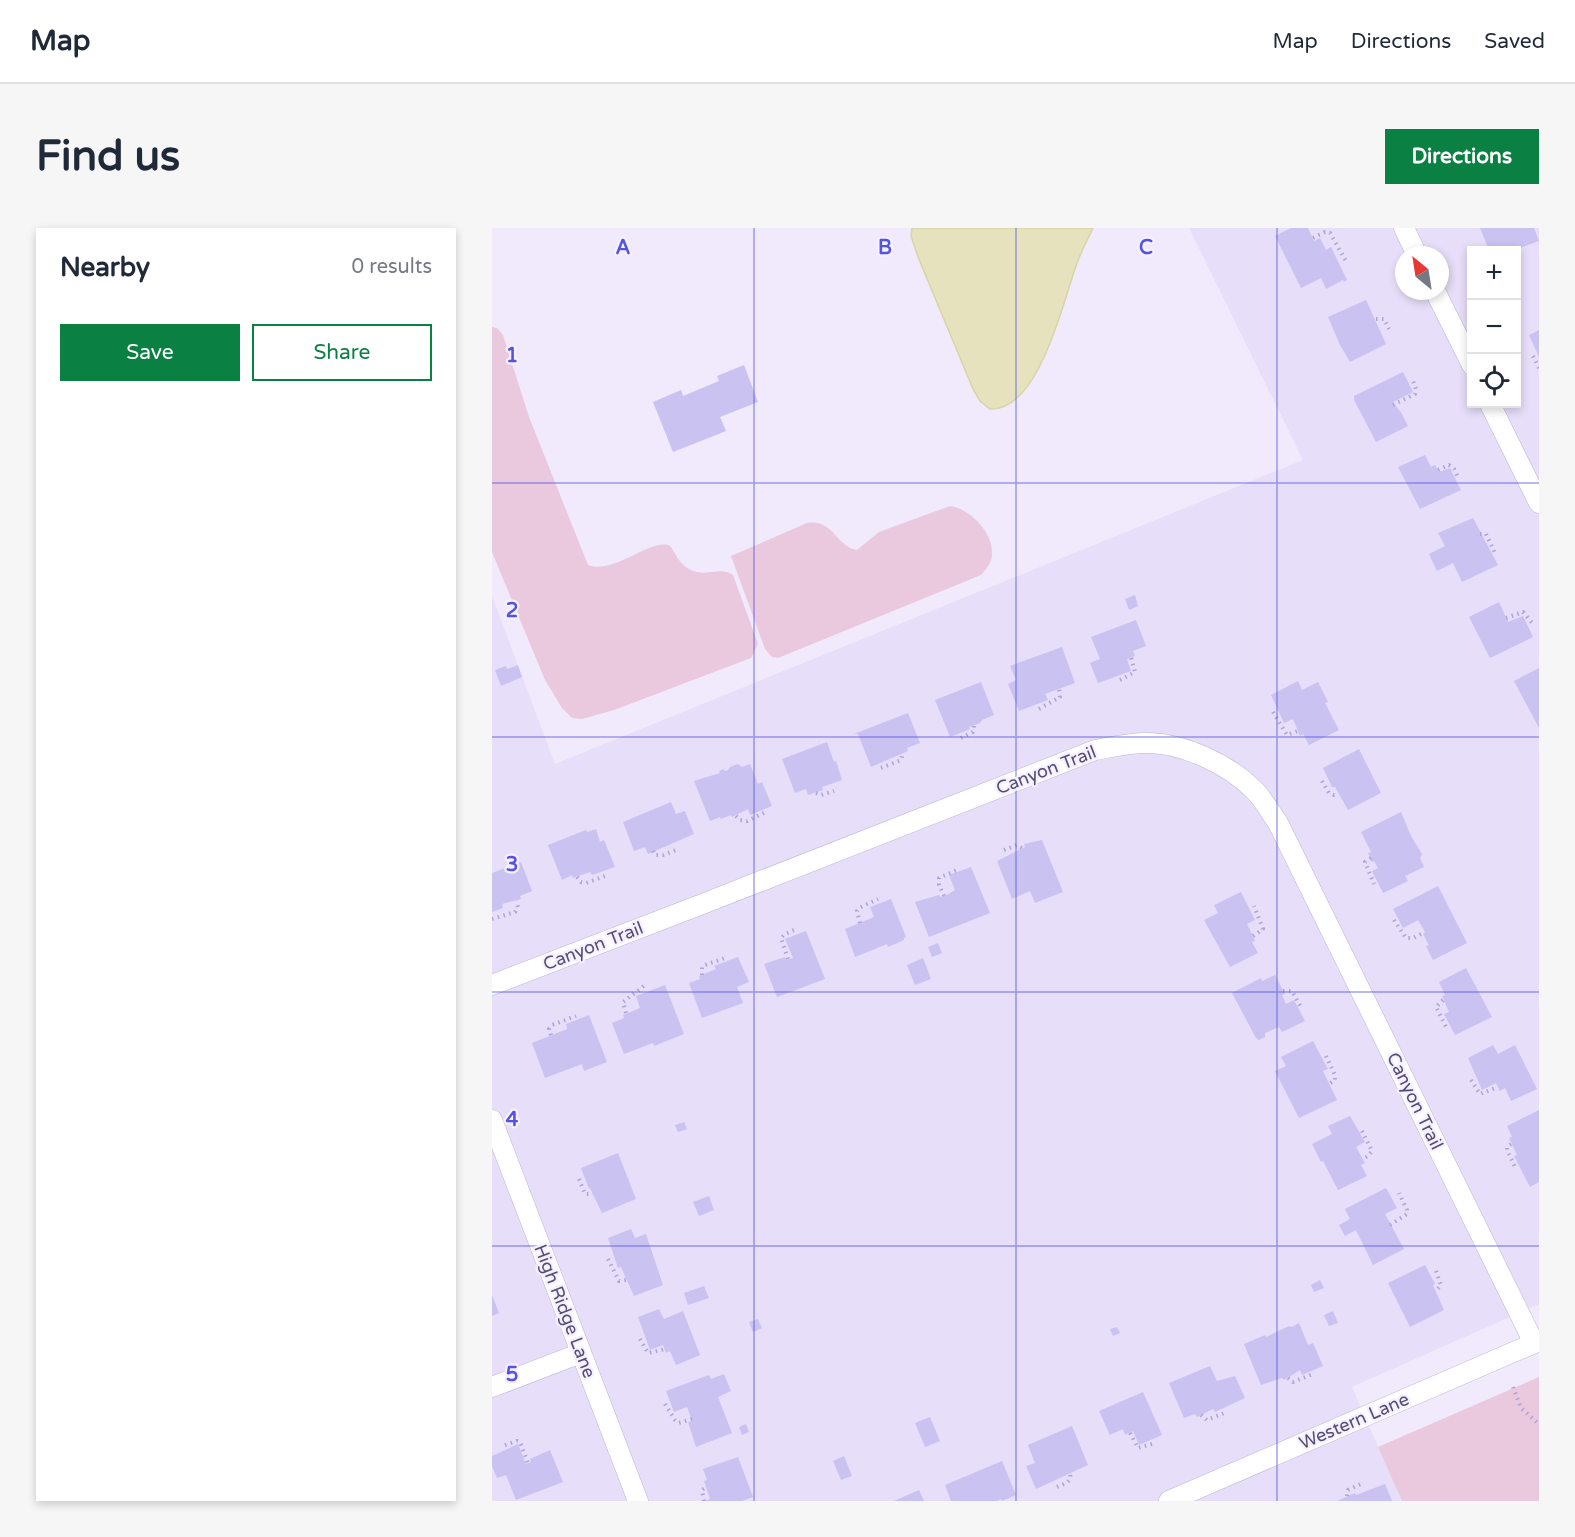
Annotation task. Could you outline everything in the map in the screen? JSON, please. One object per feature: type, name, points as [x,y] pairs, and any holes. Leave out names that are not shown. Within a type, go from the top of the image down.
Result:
[{"type":"street","points":[[1404,228],[1413,246]]},
{"type":"street","points":[[1440,300],[1467,355]]},
{"type":"street","points":[[1492,408],[1539,503]]},
{"type":"street","name":"Canyon Trail","points":[[492,985],[1095,750],[1129,744],[1169,745],[1220,763],[1254,789],[1278,823],[1537,1342]]},
{"type":"street","name":"High Ridge Lane","points":[[492,1120],[639,1501]]},
{"type":"street","name":"Western Lane","points":[[1169,1501],[1537,1342]]},
{"type":"street","points":[[492,1387],[581,1353]]},
{"type":"path","points":[[1313,238],[1325,232],[1330,233],[1346,261]]},
{"type":"path","points":[[1376,319],[1384,319],[1389,329]]},
{"type":"path","points":[[1533,356],[1539,368]]},
{"type":"path","points":[[1394,405],[1415,394],[1413,381]]},
{"type":"path","points":[[1438,470],[1449,465],[1458,477]]},
{"type":"path","points":[[1480,534],[1486,534],[1496,555]]},
{"type":"path","points":[[1506,618],[1523,612],[1533,624]]},
{"type":"path","points":[[1120,680],[1135,672],[1131,657]]},
{"type":"path","points":[[1039,709],[1060,697],[1059,689]]},
{"type":"path","points":[[1273,712],[1287,735],[1298,732]]},
{"type":"path","points":[[961,738],[974,732],[974,726]]},
{"type":"path","points":[[882,768],[901,760],[903,753]]},
{"type":"path","points":[[1322,781],[1329,793],[1334,795],[1338,793]]},
{"type":"path","points":[[816,793],[820,795],[834,791]]},
{"type":"path","points":[[736,816],[740,820],[747,821],[764,813]]},
{"type":"path","points":[[1004,850],[1017,845],[1022,848]]},
{"type":"path","points":[[653,852],[659,856],[679,849]]},
{"type":"path","points":[[1371,858],[1365,862],[1365,866],[1374,884]]},
{"type":"path","points":[[944,896],[939,885],[939,878],[960,869]]},
{"type":"path","points":[[578,876],[581,882],[586,883],[605,876]]},
{"type":"path","points":[[860,923],[857,911],[859,908],[878,899]]},
{"type":"path","points":[[492,919],[515,912],[518,907],[516,901]]},
{"type":"path","points":[[1252,936],[1263,929],[1254,906]]},
{"type":"path","points":[[1394,920],[1406,938],[1413,938],[1425,932]]},
{"type":"path","points":[[788,959],[781,938],[794,930]]},
{"type":"path","points":[[702,975],[702,967],[725,958]]},
{"type":"path","points":[[626,1013],[623,1002],[645,985]]},
{"type":"path","points":[[1283,991],[1292,991],[1302,1009]]},
{"type":"path","points":[[1443,1000],[1436,1007],[1446,1028]]},
{"type":"path","points":[[551,1035],[549,1029],[552,1025],[576,1016]]},
{"type":"path","points":[[1326,1056],[1335,1075],[1335,1080],[1329,1084]]},
{"type":"path","points":[[1471,1080],[1480,1094],[1498,1087]]},
{"type":"path","points":[[1362,1131],[1372,1150],[1363,1159]]},
{"type":"path","points":[[1511,1144],[1507,1150],[1516,1169]]},
{"type":"path","points":[[579,1179],[585,1194],[592,1194]]},
{"type":"path","points":[[1390,1225],[1407,1214],[1399,1193]]},
{"type":"path","points":[[608,1259],[616,1278],[619,1281],[626,1280]]},
{"type":"path","points":[[1436,1271],[1441,1285],[1436,1291]]},
{"type":"path","points":[[640,1339],[648,1353],[665,1349]]},
{"type":"path","points":[[1288,1378],[1293,1382],[1313,1374]]},
{"type":"path","points":[[1513,1387],[1521,1408],[1539,1424]]},
{"type":"path","points":[[665,1404],[679,1423],[692,1419]]},
{"type":"path","points":[[1201,1415],[1207,1420],[1227,1412]]},
{"type":"path","points":[[1130,1433],[1138,1448],[1152,1444]]},
{"type":"path","points":[[505,1445],[515,1441],[520,1442],[528,1463]]},
{"type":"path","points":[[1057,1487],[1071,1479],[1070,1473]]},
{"type":"path","points":[[1347,1496],[1348,1490],[1361,1484]]},
{"type":"path","points":[[704,1501],[702,1490],[706,1487]]},
{"type":"shaded area","points":[[912,228],[1093,228],[1078,261],[1046,352],[1022,393],[1007,405],[990,409],[980,401],[973,389],[918,257],[911,236]]},
{"type":"shaded area","points":[[1189,228],[1539,228],[1539,1304],[1352,1387],[1402,1501],[492,1501],[492,596],[555,764],[1303,460]]},
{"type":"shaded area","points":[[492,327],[497,328],[503,335],[529,417],[588,565],[598,567],[608,565],[651,547],[668,545],[680,562],[690,569],[702,573],[720,571],[733,575],[758,644],[751,658],[614,710],[582,719],[572,718],[562,708],[545,680],[492,552]]},
{"type":"shaded area","points":[[950,506],[972,517],[989,538],[992,557],[981,575],[778,658],[772,657],[765,649],[731,556],[807,523],[823,525],[844,544],[857,550],[879,532]]},
{"type":"shaded area","points":[[1539,1377],[1539,1501],[1402,1501],[1378,1447]]},
{"type":"building","points":[[1291,228],[1308,228],[1314,241],[1320,238],[1326,250],[1331,247],[1347,280],[1326,289],[1321,278],[1301,288],[1275,236]]},
{"type":"building","points":[[1480,228],[1534,228],[1539,241],[1521,247],[1487,246]]},
{"type":"building","points":[[1366,300],[1386,344],[1350,362],[1328,317]]},
{"type":"building","points":[[1539,330],[1539,357],[1529,335]]},
{"type":"building","points":[[744,365],[758,402],[720,417],[726,431],[673,452],[653,402],[681,390],[683,396],[719,381],[717,376]]},
{"type":"building","points":[[1403,372],[1413,392],[1393,402],[1408,426],[1376,442],[1354,396]]},
{"type":"building","points":[[1425,455],[1431,467],[1435,465],[1439,472],[1450,468],[1461,490],[1420,509],[1398,467]]},
{"type":"building","points":[[1473,518],[1498,565],[1462,582],[1453,563],[1437,571],[1429,554],[1445,546],[1438,533]]},
{"type":"building","points":[[1135,595],[1138,606],[1129,610],[1125,599]]},
{"type":"building","points":[[1499,602],[1508,622],[1523,616],[1533,637],[1490,658],[1469,617]]},
{"type":"building","points":[[1136,620],[1146,646],[1133,651],[1135,656],[1127,659],[1131,671],[1098,683],[1090,663],[1100,659],[1091,637]]},
{"type":"building","points":[[1062,647],[1075,683],[1045,694],[1048,700],[1019,711],[1008,684],[1016,680],[1010,666]]},
{"type":"building","points":[[518,665],[522,677],[501,686],[495,670]]},
{"type":"building","points":[[1539,668],[1539,728],[1514,681]]},
{"type":"building","points":[[1298,681],[1302,690],[1318,682],[1328,702],[1325,703],[1339,730],[1309,745],[1303,734],[1300,736],[1293,719],[1284,723],[1271,695]]},
{"type":"building","points":[[981,682],[994,715],[950,737],[935,700]]},
{"type":"building","points":[[908,713],[920,743],[907,748],[908,751],[871,767],[858,734],[854,734]]},
{"type":"building","points":[[827,742],[842,780],[808,795],[806,789],[795,793],[782,759]]},
{"type":"building","points":[[1359,749],[1381,793],[1348,810],[1335,787],[1332,787],[1323,768]]},
{"type":"building","points":[[738,764],[742,767],[750,764],[758,784],[762,782],[772,806],[750,815],[748,809],[732,817],[731,815],[721,819],[720,817],[710,821],[694,781],[720,773],[719,771],[724,769],[724,771],[728,770]]},
{"type":"building","points":[[671,802],[676,814],[685,811],[694,834],[648,854],[645,847],[634,851],[623,822]]},
{"type":"building","points":[[1401,812],[1422,854],[1420,858],[1424,867],[1405,876],[1408,881],[1383,893],[1372,871],[1378,868],[1374,861],[1372,862],[1368,853],[1371,852],[1361,832]]},
{"type":"building","points":[[596,829],[600,842],[604,840],[615,867],[592,875],[590,872],[573,878],[572,875],[562,880],[548,845],[586,830],[587,832]]},
{"type":"building","points":[[1042,840],[1063,892],[1035,903],[1030,891],[1012,899],[997,861],[1025,847],[1024,844]]},
{"type":"building","points":[[521,862],[532,891],[520,896],[521,899],[502,904],[503,908],[492,912],[492,873]]},
{"type":"building","points":[[971,867],[990,913],[929,937],[915,902],[947,895],[955,890],[949,875]]},
{"type":"building","points":[[1438,886],[1467,943],[1433,960],[1426,946],[1429,945],[1423,934],[1425,932],[1418,920],[1403,928],[1393,909]]},
{"type":"building","points":[[1241,892],[1255,920],[1247,924],[1258,953],[1230,967],[1204,920],[1218,913],[1214,905]]},
{"type":"building","points":[[891,899],[906,937],[888,947],[887,944],[855,957],[845,929],[874,917],[870,907]]},
{"type":"building","points":[[806,931],[825,979],[777,997],[764,964],[785,957],[786,960],[793,958],[785,939]]},
{"type":"building","points":[[938,943],[942,953],[932,957],[928,947]]},
{"type":"building","points":[[738,957],[749,982],[737,987],[743,1003],[702,1018],[689,983],[716,969],[714,966]]},
{"type":"building","points":[[923,958],[931,979],[915,985],[907,965]]},
{"type":"building","points":[[1466,968],[1492,1017],[1455,1035],[1444,1014],[1449,1012],[1439,982]]},
{"type":"building","points":[[1275,975],[1285,994],[1282,995],[1286,1004],[1294,1000],[1305,1021],[1282,1032],[1279,1027],[1265,1033],[1265,1037],[1259,1040],[1232,993],[1261,978],[1262,981]]},
{"type":"building","points":[[665,985],[684,1034],[654,1046],[653,1043],[624,1054],[612,1023],[624,1018],[623,1015],[640,1008],[636,996]]},
{"type":"building","points":[[589,1015],[607,1062],[584,1071],[582,1064],[545,1078],[532,1043],[567,1029],[566,1024]]},
{"type":"building","points":[[1313,1041],[1328,1069],[1323,1071],[1337,1100],[1299,1118],[1275,1071],[1286,1066],[1281,1057]]},
{"type":"building","points":[[1493,1045],[1498,1054],[1515,1045],[1537,1089],[1511,1101],[1505,1088],[1500,1091],[1496,1083],[1482,1090],[1468,1058]]},
{"type":"building","points":[[1539,1110],[1539,1182],[1530,1187],[1514,1156],[1517,1155],[1509,1138],[1512,1137],[1507,1126]]},
{"type":"building","points":[[1350,1116],[1365,1142],[1356,1147],[1365,1163],[1361,1165],[1367,1176],[1338,1190],[1312,1144],[1332,1134],[1328,1126]]},
{"type":"building","points":[[684,1122],[687,1129],[678,1132],[675,1125]]},
{"type":"building","points":[[618,1153],[636,1199],[602,1213],[581,1168]]},
{"type":"building","points":[[1386,1188],[1397,1208],[1385,1214],[1404,1249],[1373,1265],[1356,1230],[1345,1236],[1339,1225],[1350,1219],[1345,1209]]},
{"type":"building","points":[[709,1196],[714,1210],[699,1216],[693,1202]]},
{"type":"building","points":[[631,1229],[635,1238],[646,1234],[663,1285],[634,1296],[621,1267],[618,1268],[608,1238]]},
{"type":"building","points":[[1425,1265],[1435,1284],[1433,1285],[1444,1310],[1410,1327],[1388,1283]]},
{"type":"building","points":[[1320,1280],[1324,1288],[1314,1292],[1311,1285]]},
{"type":"building","points":[[704,1286],[709,1298],[688,1305],[684,1293]]},
{"type":"building","points":[[492,1295],[499,1313],[492,1316]]},
{"type":"building","points":[[659,1309],[664,1319],[683,1311],[700,1355],[676,1365],[670,1351],[666,1353],[663,1345],[650,1350],[638,1317]]},
{"type":"building","points":[[1333,1311],[1338,1323],[1329,1326],[1324,1315]]},
{"type":"building","points":[[758,1319],[762,1328],[753,1332],[749,1322]]},
{"type":"building","points":[[1299,1323],[1308,1345],[1313,1343],[1323,1366],[1302,1375],[1300,1370],[1284,1380],[1282,1378],[1261,1385],[1244,1344]]},
{"type":"building","points":[[1117,1327],[1120,1333],[1113,1336],[1110,1329]]},
{"type":"building","points":[[1210,1366],[1217,1381],[1235,1376],[1245,1398],[1215,1412],[1213,1409],[1197,1417],[1195,1414],[1184,1418],[1169,1383]]},
{"type":"building","points":[[724,1374],[731,1391],[718,1397],[732,1433],[696,1447],[688,1422],[692,1421],[687,1407],[674,1412],[666,1391],[709,1375],[711,1379]]},
{"type":"building","points":[[1143,1392],[1162,1435],[1139,1445],[1133,1431],[1125,1435],[1123,1429],[1110,1435],[1099,1411]]},
{"type":"building","points":[[930,1417],[940,1441],[925,1447],[915,1423]]},
{"type":"building","points":[[746,1424],[749,1432],[742,1435],[739,1427]]},
{"type":"building","points":[[1072,1426],[1088,1465],[1036,1489],[1026,1466],[1035,1463],[1028,1445]]},
{"type":"building","points":[[518,1444],[526,1464],[531,1462],[530,1459],[550,1450],[563,1482],[516,1500],[506,1475],[497,1478],[492,1466],[492,1456]]},
{"type":"building","points":[[844,1456],[852,1476],[841,1480],[833,1461]]},
{"type":"building","points":[[738,1457],[753,1497],[742,1501],[705,1501],[710,1499],[703,1469]]},
{"type":"building","points":[[1002,1461],[1016,1495],[1002,1501],[1001,1499],[997,1501],[951,1501],[945,1485]]},
{"type":"building","points":[[1385,1484],[1392,1501],[1337,1501],[1355,1493],[1356,1495]]},
{"type":"building","points":[[919,1490],[924,1501],[894,1501]]}]
